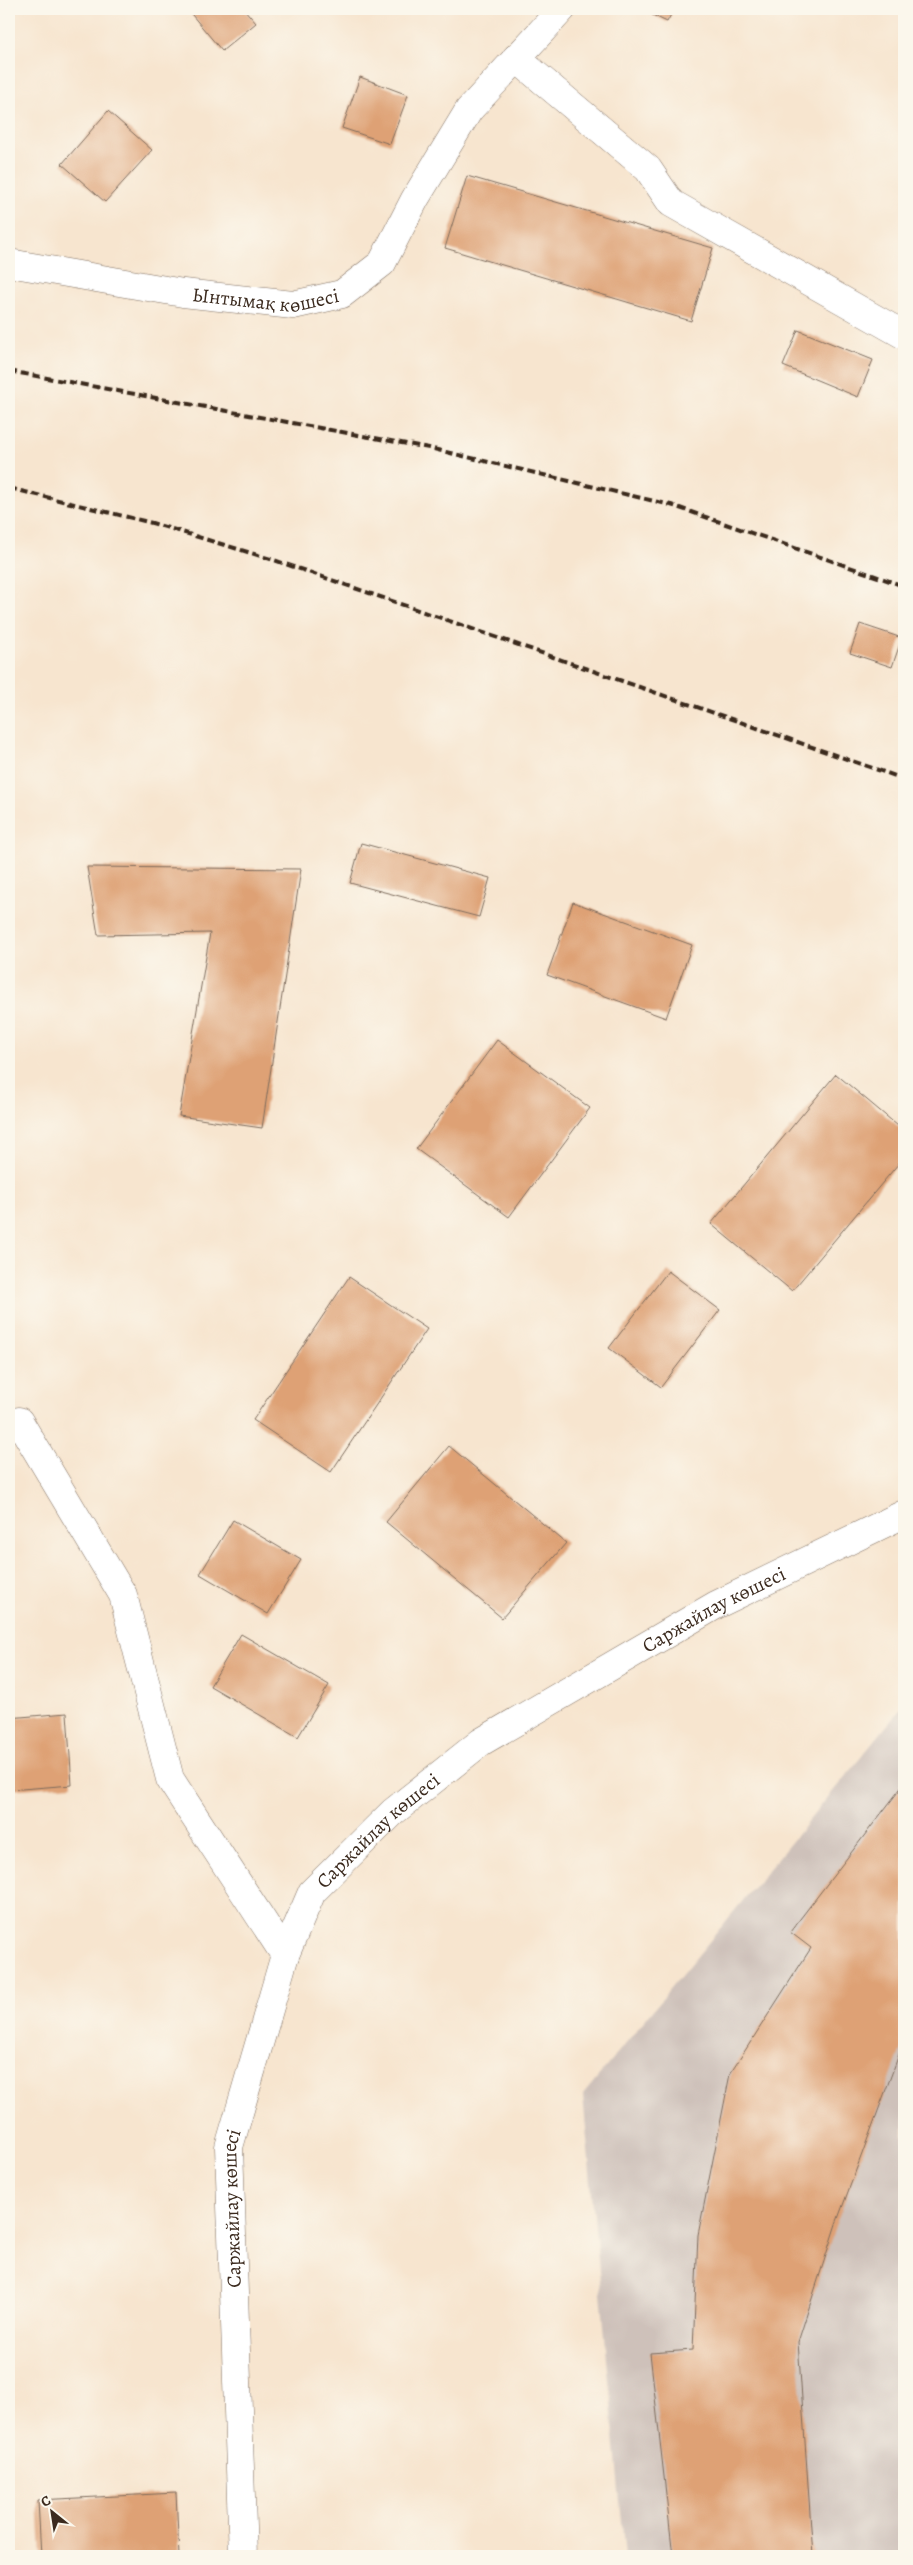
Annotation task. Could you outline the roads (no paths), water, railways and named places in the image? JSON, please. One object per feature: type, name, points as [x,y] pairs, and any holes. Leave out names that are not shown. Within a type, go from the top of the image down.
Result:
[{"type":"street","name":"Ынтымақ көшесі","points":[[9,262],[183,293],[293,305],[342,294],[382,263],[415,199],[469,110],[562,9]]},
{"type":"street","points":[[516,58],[648,169],[671,203],[904,335]]},
{"type":"street","points":[[19,1422],[123,1595],[170,1779],[285,1956]]},
{"type":"street","name":"Саржайлау көшесі","points":[[243,2556],[229,2147],[285,1956],[312,1892],[393,1812],[481,1742],[716,1605],[904,1514]]},
{"type":"railway","points":[[9,371],[429,448],[671,505],[904,586]]},
{"type":"railway","points":[[9,488],[152,523],[274,560],[904,779]]}]
